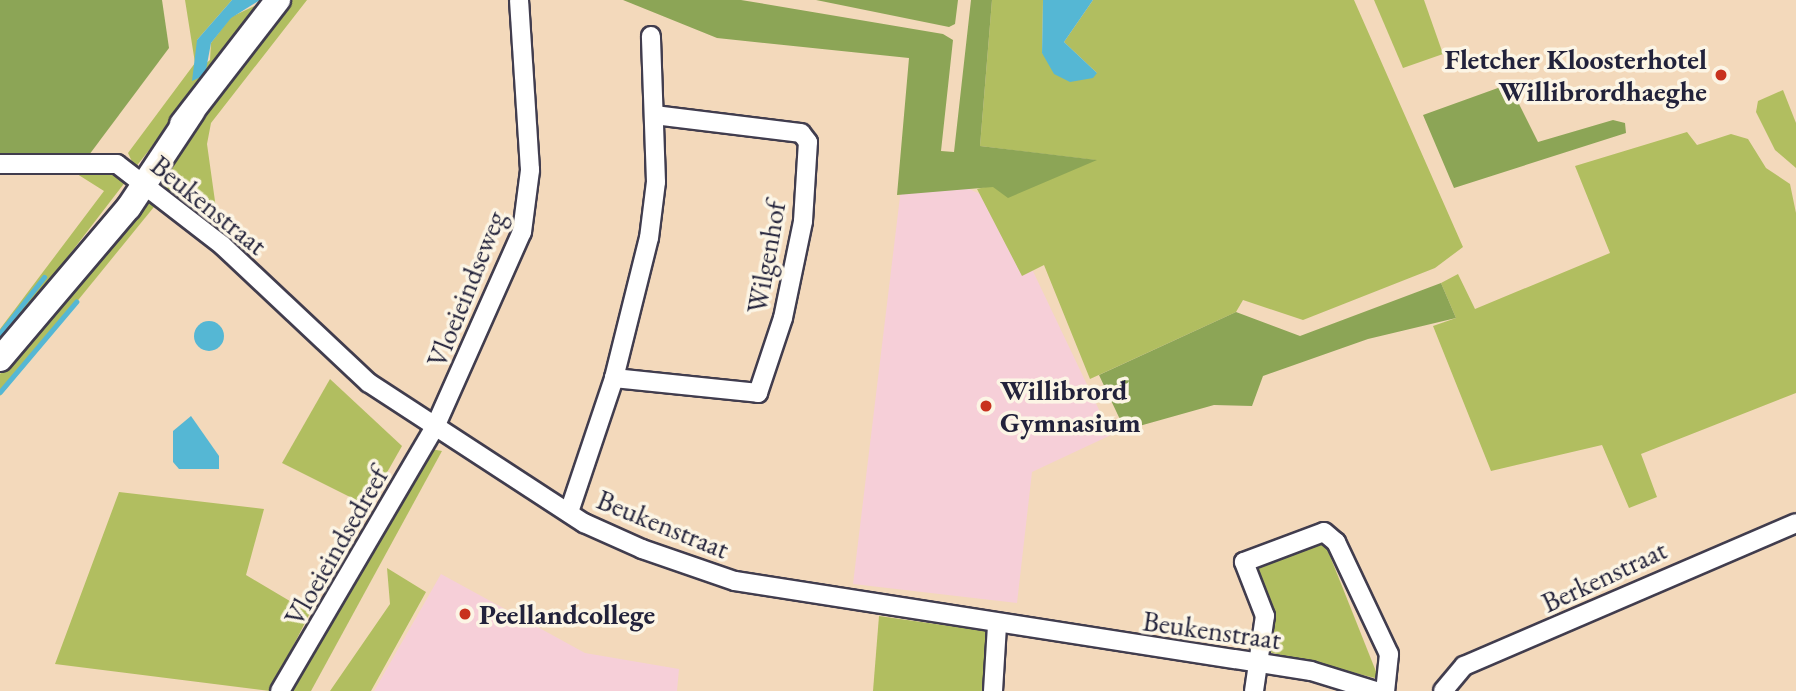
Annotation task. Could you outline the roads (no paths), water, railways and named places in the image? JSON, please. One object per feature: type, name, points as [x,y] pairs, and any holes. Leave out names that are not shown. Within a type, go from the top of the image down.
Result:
[{"type":"main road","points":[[0,359],[95,242],[278,0]]},
{"type":"street","name":"Vloeieindseweg","points":[[435,427],[507,275],[528,206],[519,0]]},
{"type":"street","points":[[569,513],[614,378],[649,238],[655,115],[650,36]]},
{"type":"street","name":"Wilgenhof","points":[[614,378],[758,393],[783,318],[803,221],[808,142],[801,133],[655,115]]},
{"type":"street","name":"Beukenstraat","points":[[0,164],[105,162],[140,181],[223,246],[369,383],[569,513],[642,549],[735,580],[997,625],[1259,664],[1376,691]]},
{"type":"street","name":"Vloeieindsedreef","points":[[280,691],[435,427]]},
{"type":"street","name":"Berkenstraat","points":[[1443,691],[1464,666],[1796,523]]},
{"type":"street","points":[[1254,691],[1265,616],[1244,562],[1324,532],[1336,541],[1389,654],[1385,691]]},
{"type":"street","points":[[993,691],[997,625]]},
{"type":"water","points":[[232,0],[260,0],[231,18],[211,43],[205,75],[192,81],[197,40]]},
{"type":"water","points":[[1043,0],[1093,0],[1064,42],[1097,73],[1093,78],[1070,82],[1054,74],[1042,53]]},
{"type":"water","points":[[209,321],[215,322],[223,330],[223,342],[215,350],[209,351],[203,350],[195,342],[194,336],[195,330],[203,322]]},
{"type":"water","points":[[191,416],[219,456],[219,469],[179,469],[173,462],[173,431]]},
{"type":"waterway","points":[[0,333],[44,277]]},
{"type":"waterway","points":[[0,392],[76,302]]},
{"type":"place","name":"Fletcher Kloosterhotel Willibrordhaeghe","points":[[1721,75]]},
{"type":"place","name":"Willibrord Gymnasium","points":[[986,406]]},
{"type":"place","name":"Peellandcollege","points":[[465,614]]}]
